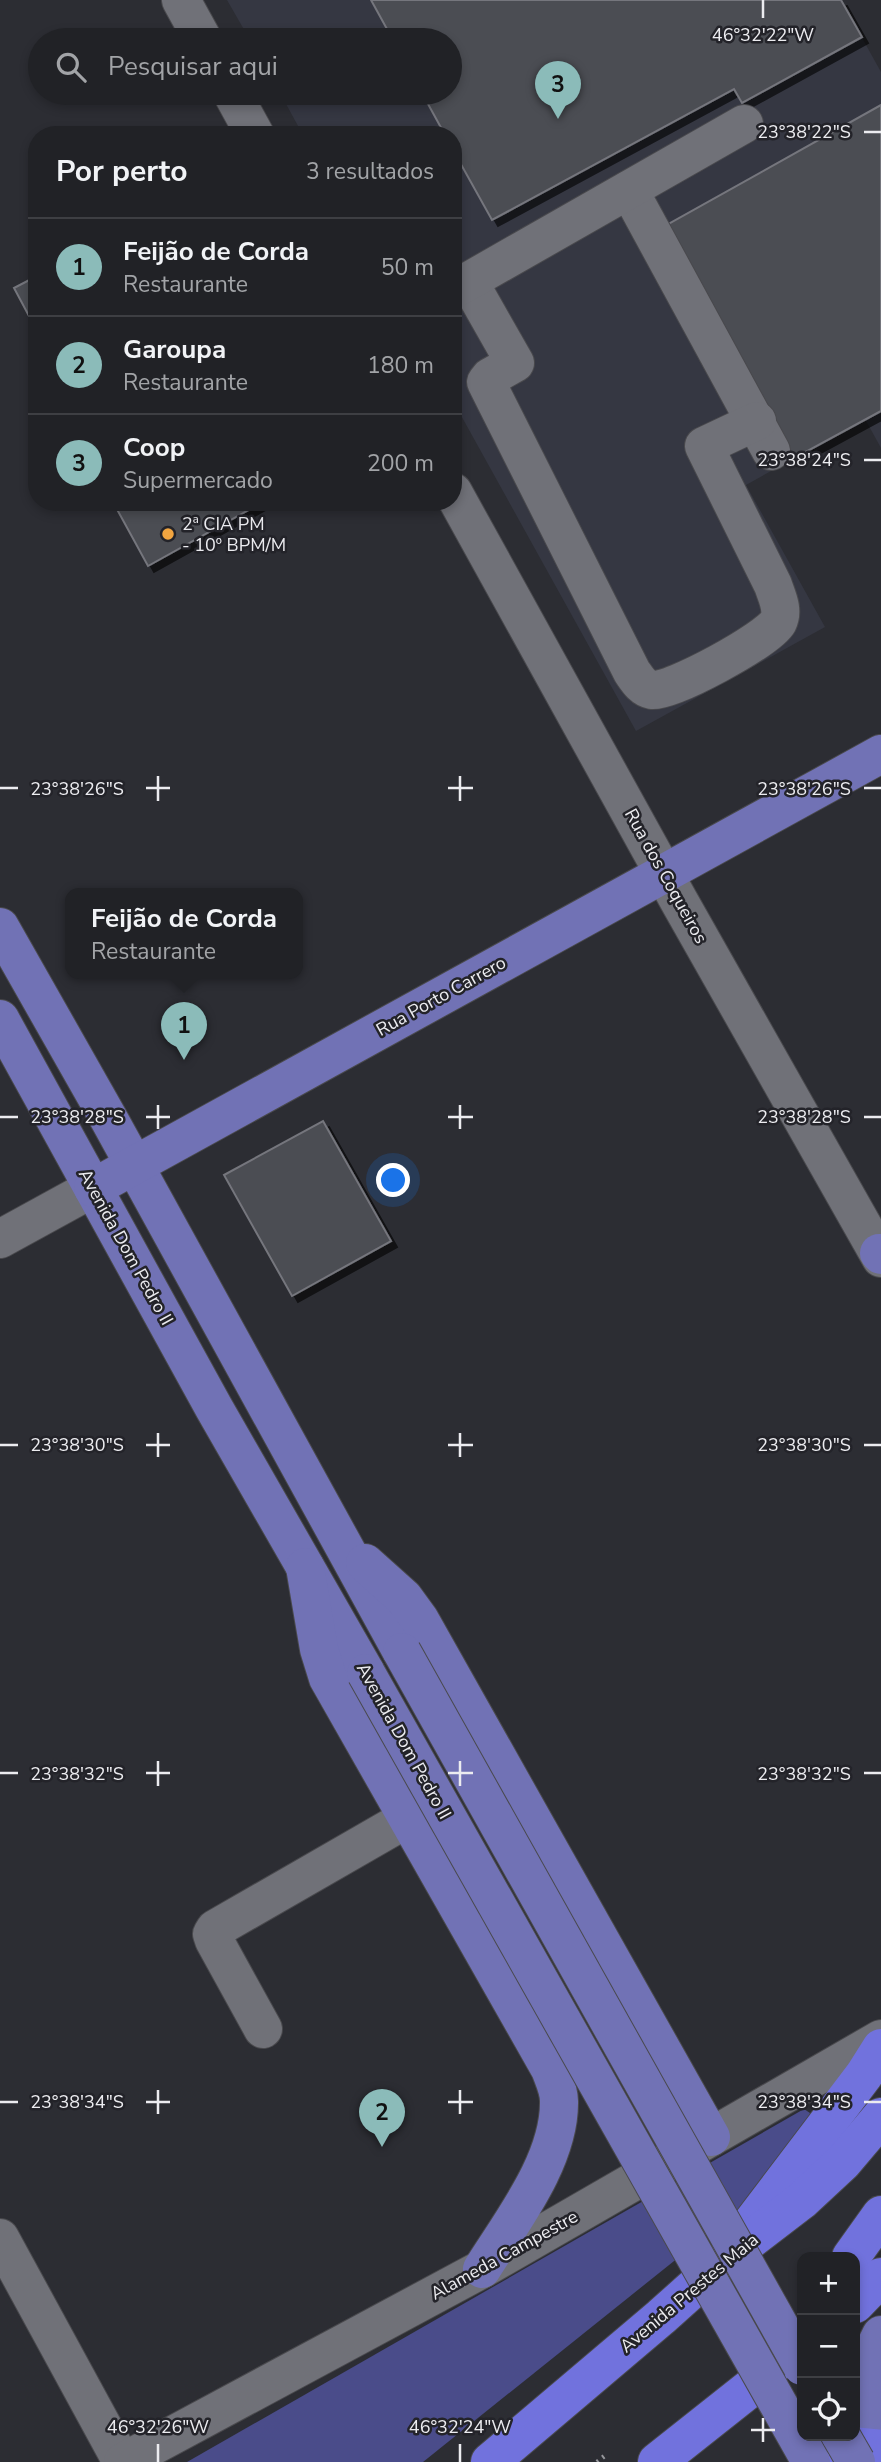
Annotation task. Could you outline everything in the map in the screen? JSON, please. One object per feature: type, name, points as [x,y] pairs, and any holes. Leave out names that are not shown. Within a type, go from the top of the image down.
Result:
[{"type":"highway","points":[[728,2257],[815,2137],[864,2075],[881,2048]]},
{"type":"highway","name":"Avenida Prestes Maia","points":[[490,2462],[728,2257],[801,2201],[843,2162],[881,2117]]},
{"type":"highway","points":[[855,2252],[881,2215]]},
{"type":"highway","points":[[860,2299],[881,2277]]},
{"type":"highway","points":[[657,2462],[758,2382],[794,2358]]},
{"type":"highway","points":[[809,2462],[816,2454],[836,2446],[854,2445],[881,2449]]},
{"type":"main road","name":"Rua Porto Carrero","points":[[93,1188],[881,754]]},
{"type":"main road","points":[[0,927],[794,2358]]},
{"type":"main road","name":"Avenida Dom Pedro II","points":[[0,1018],[305,1567],[809,2462]]},
{"type":"main road","points":[[344,1545],[412,1607],[711,2137]]},
{"type":"main road","points":[[305,1567],[323,1666],[550,2070],[559,2100],[551,2148],[525,2201],[482,2269]]},
{"type":"main road","points":[[559,2100],[583,2104],[619,2097],[650,2078],[666,2058]]},
{"type":"main road","points":[[881,2335],[868,2363],[865,2380],[870,2416],[881,2440]]},
{"type":"main road","points":[[844,2441],[856,2462]]},
{"type":"street","points":[[181,0],[196,28]]},
{"type":"street","points":[[239,105],[250,126]]},
{"type":"street","points":[[462,285],[744,124]]},
{"type":"street","points":[[462,287],[515,363],[486,382],[641,685],[653,690],[672,686],[767,635],[778,621],[780,607],[773,585],[704,446],[764,436],[629,190]]},
{"type":"street","name":"Rua dos Coqueiros","points":[[462,508],[664,874],[880,1255]]},
{"type":"street","name":"Rua Porto Carrero","points":[[0,1239],[93,1188]]},
{"type":"street","points":[[263,2029],[214,1940],[212,1934],[215,1929],[408,1818]]},
{"type":"street","name":"Alameda Campestre","points":[[123,2462],[482,2269],[881,2039]]},
{"type":"street","points":[[0,2238],[123,2462]]},
{"type":"path","points":[[597,2462],[607,2454]]},
{"type":"shaded area","points":[[227,0],[841,0],[881,72],[881,105],[665,226],[791,460],[746,485],[825,627],[636,731],[462,417],[462,126],[298,126],[287,105],[462,105],[462,28],[243,28]]},
{"type":"shaded area","points":[[881,411],[881,448],[865,419]]},
{"type":"shaded area","points":[[804,2109],[810,2113],[809,2119],[749,2201],[423,2462],[187,2462]]},
{"type":"building","points":[[371,0],[841,0],[862,37],[742,103],[734,89],[492,220],[462,166],[462,126],[440,126],[429,105],[462,105],[462,28],[386,28]]},
{"type":"building","points":[[881,105],[881,411],[791,460],[665,226]]},
{"type":"building","points":[[28,281],[28,314],[14,288]]},
{"type":"building","name":"2ª CIA PM - 10º BPM/M","points":[[118,511],[247,511],[148,566]]},
{"type":"building","points":[[323,1121],[391,1241],[292,1296],[224,1175]]},
{"type":"place","name":"Coop","points":[[558,119]]},
{"type":"place","name":"2ª CIA PM - 10º BPM/M","points":[[168,534]]},
{"type":"place","name":"Feijão de Corda","points":[[184,1060]]},
{"type":"place","name":"Garoupa","points":[[382,2147]]}]
